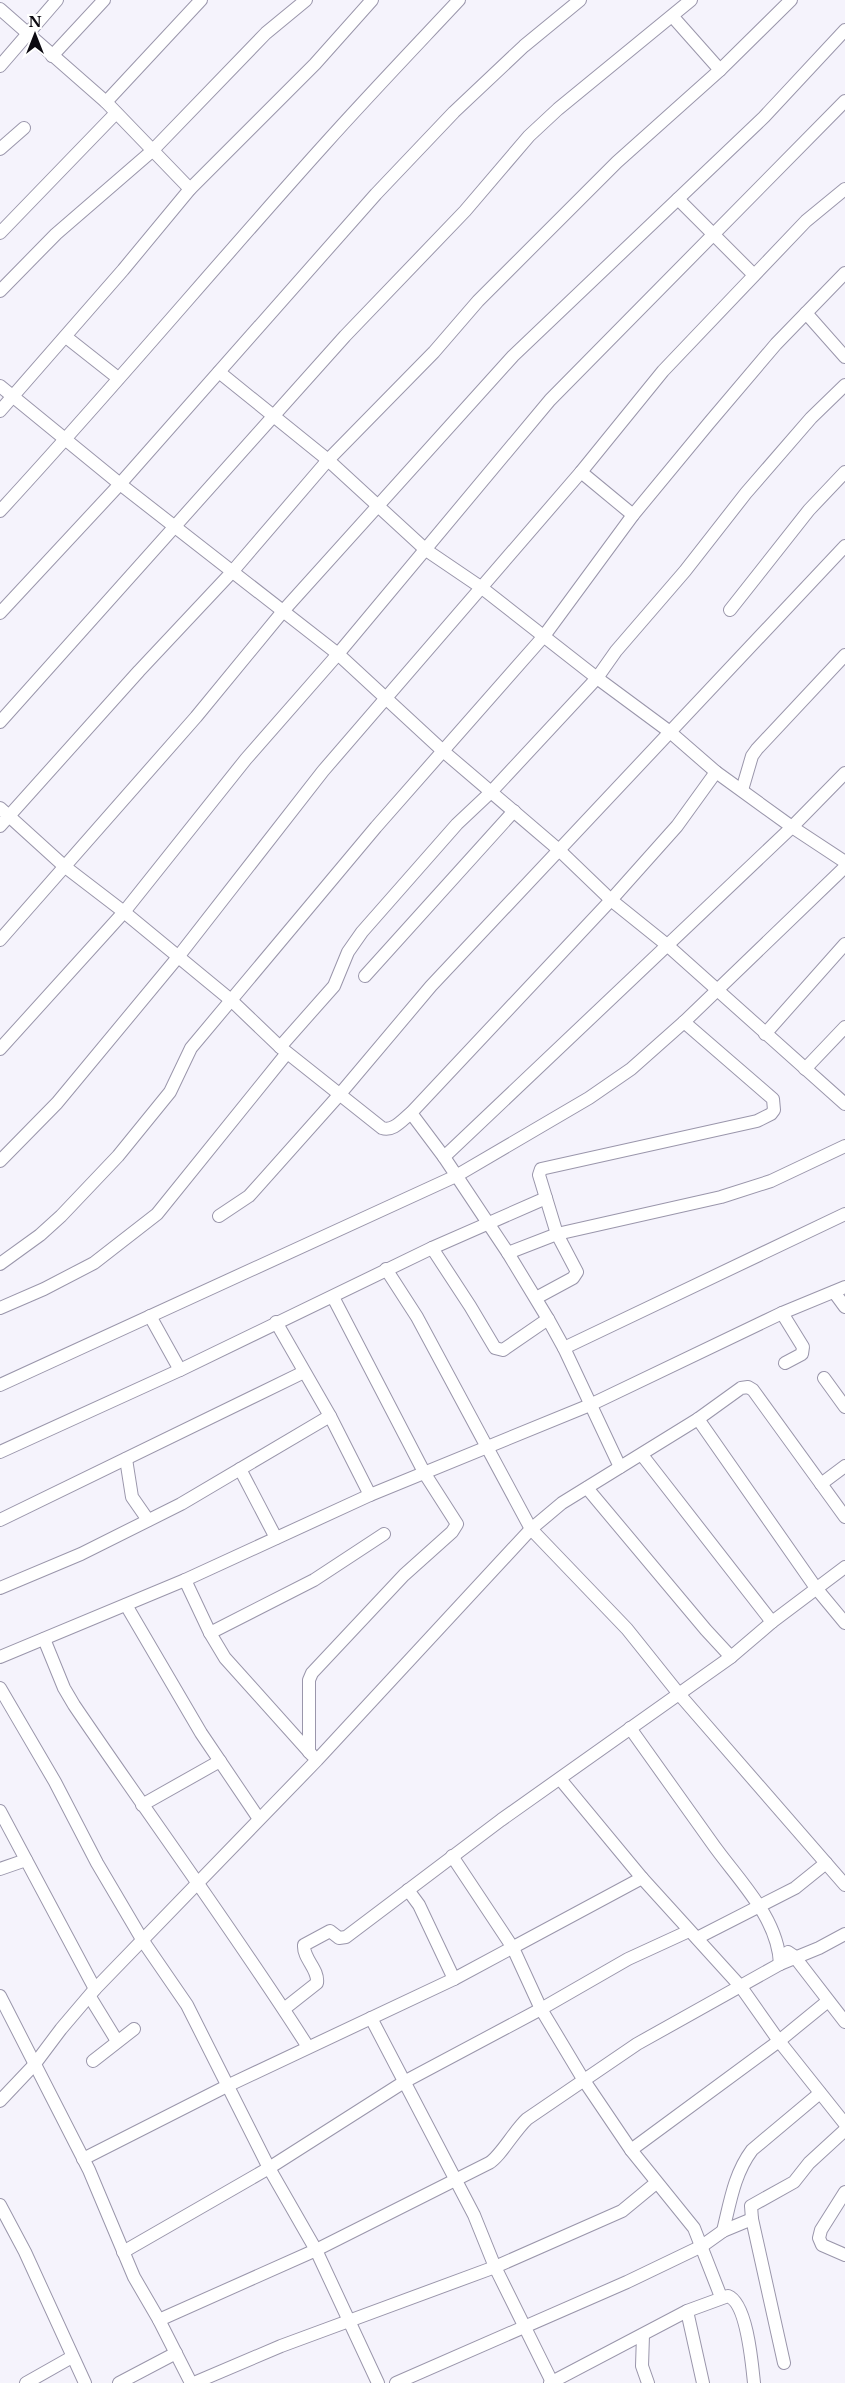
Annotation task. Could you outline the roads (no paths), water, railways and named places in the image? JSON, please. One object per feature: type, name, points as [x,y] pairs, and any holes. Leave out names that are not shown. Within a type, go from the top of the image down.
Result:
[{"type":"street","points":[[0,66],[28,36],[57,0]]},
{"type":"street","points":[[52,56],[104,0]]},
{"type":"street","points":[[106,102],[201,0]]},
{"type":"street","points":[[0,291],[56,234],[152,151],[266,33],[306,0]]},
{"type":"street","points":[[0,411],[66,337],[190,189],[315,64],[372,0]]},
{"type":"street","points":[[0,511],[66,440],[118,378],[326,143],[459,0]]},
{"type":"street","points":[[0,613],[120,484],[376,194],[454,112],[524,46],[580,0]]},
{"type":"street","points":[[0,722],[345,336],[464,211],[529,136],[558,109],[673,17],[691,0]]},
{"type":"street","points":[[716,772],[677,826],[611,900],[411,1114],[393,1128],[385,1129],[284,1050],[232,1002],[124,912],[3,817],[232,572],[328,460],[434,352],[478,301],[617,162],[720,70],[791,0]]},
{"type":"street","points":[[0,9],[28,36],[106,102],[190,189]]},
{"type":"street","points":[[673,17],[720,70]]},
{"type":"street","points":[[0,940],[196,717],[284,610],[513,356],[764,117],[845,30]]},
{"type":"street","points":[[0,1049],[124,912],[246,759],[338,654],[550,400],[716,234],[845,101]]},
{"type":"street","points":[[0,234],[116,113]]},
{"type":"street","points":[[0,149],[24,128]]},
{"type":"street","points":[[0,1161],[57,1103],[178,957],[323,771],[581,472],[663,371],[806,221],[845,189]]},
{"type":"street","points":[[678,199],[716,234],[754,276]]},
{"type":"street","points":[[0,1264],[40,1235],[61,1216],[118,1156],[170,1092],[185,1055],[232,1002],[376,827],[544,636],[633,516],[776,344],[845,273]]},
{"type":"street","points":[[806,313],[845,357]]},
{"type":"street","points":[[66,337],[118,378]]},
{"type":"street","points":[[218,372],[328,460],[426,550],[482,588],[597,678],[670,732],[716,772],[792,827],[845,862]]},
{"type":"street","points":[[0,1308],[44,1289],[94,1263],[157,1214],[334,986],[340,967],[352,943],[457,824],[491,792],[597,678],[616,651],[685,571],[746,494],[811,418],[845,385]]},
{"type":"street","points":[[0,386],[120,484],[338,654],[443,751],[559,850],[611,900],[667,945],[845,1104]]},
{"type":"street","points":[[581,472],[633,516]]},
{"type":"street","points":[[730,610],[809,510],[845,472]]},
{"type":"street","points":[[219,1216],[249,1196],[340,1094],[431,986],[845,546]]},
{"type":"street","points":[[742,790],[749,765],[757,749],[845,655]]},
{"type":"street","points":[[444,1157],[792,827],[845,772]]},
{"type":"street","points":[[365,976],[514,811]]},
{"type":"street","points":[[0,1385],[456,1176],[589,1098],[631,1069],[684,1022],[845,867]]},
{"type":"street","points":[[765,1034],[845,944]]},
{"type":"street","points":[[536,1298],[577,1275],[576,1267],[557,1234],[539,1175],[541,1169],[757,1121],[771,1114],[775,1106],[773,1099],[684,1022]]},
{"type":"street","points":[[805,1069],[845,1027]]},
{"type":"street","points":[[411,1114],[444,1157],[536,1298],[564,1348],[620,1467]]},
{"type":"street","points":[[508,1253],[557,1234],[721,1198],[771,1181],[845,1146]]},
{"type":"street","points":[[0,1452],[180,1370],[276,1322],[333,1297],[386,1269],[546,1198]]},
{"type":"street","points":[[564,1348],[845,1214]]},
{"type":"street","points":[[432,1248],[495,1348],[503,1350],[548,1319]]},
{"type":"street","points":[[386,1269],[417,1318],[531,1529],[627,1630],[679,1694],[845,1885]]},
{"type":"street","points":[[0,1657],[185,1580],[370,1496],[590,1405],[782,1313],[840,1290],[845,1307]]},
{"type":"street","points":[[313,1756],[308,1687],[312,1673],[404,1575],[455,1528],[456,1521],[425,1474],[333,1297]]},
{"type":"street","points":[[782,1313],[803,1347],[802,1354],[785,1363]]},
{"type":"street","points":[[150,1316],[180,1370]]},
{"type":"street","points":[[276,1322],[330,1416],[370,1496]]},
{"type":"street","points":[[0,1520],[304,1372]]},
{"type":"street","points":[[824,1378],[845,1407]]},
{"type":"street","points":[[0,2101],[34,2065],[61,2029],[93,1993],[259,1818],[313,1756],[531,1529],[562,1503],[642,1455],[698,1419],[741,1388],[750,1388],[845,1517]]},
{"type":"street","points":[[0,1588],[81,1554],[182,1504],[330,1416]]},
{"type":"street","points":[[698,1419],[816,1588],[845,1623]]},
{"type":"street","points":[[642,1455],[772,1622]]},
{"type":"street","points":[[126,1458],[132,1496],[148,1520]]},
{"type":"street","points":[[820,1484],[845,1466]]},
{"type":"street","points":[[240,1469],[276,1538]]},
{"type":"street","points":[[587,1488],[706,1630],[731,1657]]},
{"type":"street","points":[[210,1633],[314,1580],[384,1534]]},
{"type":"street","points":[[284,2009],[314,1988],[318,1981],[304,1945],[330,1931],[338,1938],[344,1938],[452,1856],[731,1657],[772,1622],[845,1567]]},
{"type":"street","points":[[185,1580],[210,1633],[226,1658],[238,1674],[313,1756]]},
{"type":"street","points":[[126,1605],[201,1733],[259,1818]]},
{"type":"street","points":[[44,1639],[58,1675],[74,1705],[198,1883],[308,2047]]},
{"type":"street","points":[[0,1688],[55,1782],[97,1862],[144,1941],[187,2005],[269,2168],[316,2250],[378,2383]]},
{"type":"street","points":[[630,1728],[761,1907],[779,1946],[780,1964]]},
{"type":"street","points":[[142,1805],[220,1761]]},
{"type":"street","points":[[560,1780],[642,1878],[741,1987],[779,2041],[845,2124]]},
{"type":"street","points":[[0,1810],[117,2042]]},
{"type":"street","points":[[452,1856],[513,1948],[541,2009],[583,2080],[631,2150],[694,2228],[721,2296]]},
{"type":"street","points":[[0,1869],[26,1860]]},
{"type":"street","points":[[122,2252],[269,2168],[404,2082],[541,2009],[628,1959],[761,1907],[804,1882],[826,1864]]},
{"type":"street","points":[[83,2159],[227,2086],[454,1979],[642,1878]]},
{"type":"street","points":[[408,1890],[427,1920],[454,1979]]},
{"type":"street","points":[[159,2320],[316,2250],[493,2161],[515,2130],[527,2119],[637,2044],[794,1956],[819,1948],[845,1934]]},
{"type":"street","points":[[779,1946],[794,1956],[845,2022]]},
{"type":"street","points":[[0,1996],[83,2159],[122,2252],[192,2383],[282,2346],[495,2267],[622,2211],[656,2183]]},
{"type":"street","points":[[631,2150],[779,2041],[828,2001]]},
{"type":"street","points":[[370,2018],[474,2215],[495,2267],[551,2383],[569,2379],[643,2335],[721,2296],[732,2297],[743,2320],[749,2342],[754,2383]]},
{"type":"street","points":[[93,2061],[134,2029]]},
{"type":"street","points":[[723,2231],[737,2179],[744,2162],[752,2150],[820,2093]]},
{"type":"street","points":[[784,2363],[752,2219],[753,2204],[794,2182],[808,2162],[845,2130]]},
{"type":"street","points":[[845,2192],[821,2230],[819,2238],[822,2245],[845,2254]]},
{"type":"street","points":[[0,2205],[25,2252],[85,2383]]},
{"type":"street","points":[[396,2383],[525,2328],[702,2246],[723,2231],[752,2219]]},
{"type":"street","points":[[688,2312],[703,2383]]},
{"type":"street","points":[[643,2335],[642,2366],[648,2383]]},
{"type":"street","points":[[119,2383],[176,2353]]},
{"type":"street","points":[[26,2383],[72,2357]]}]
